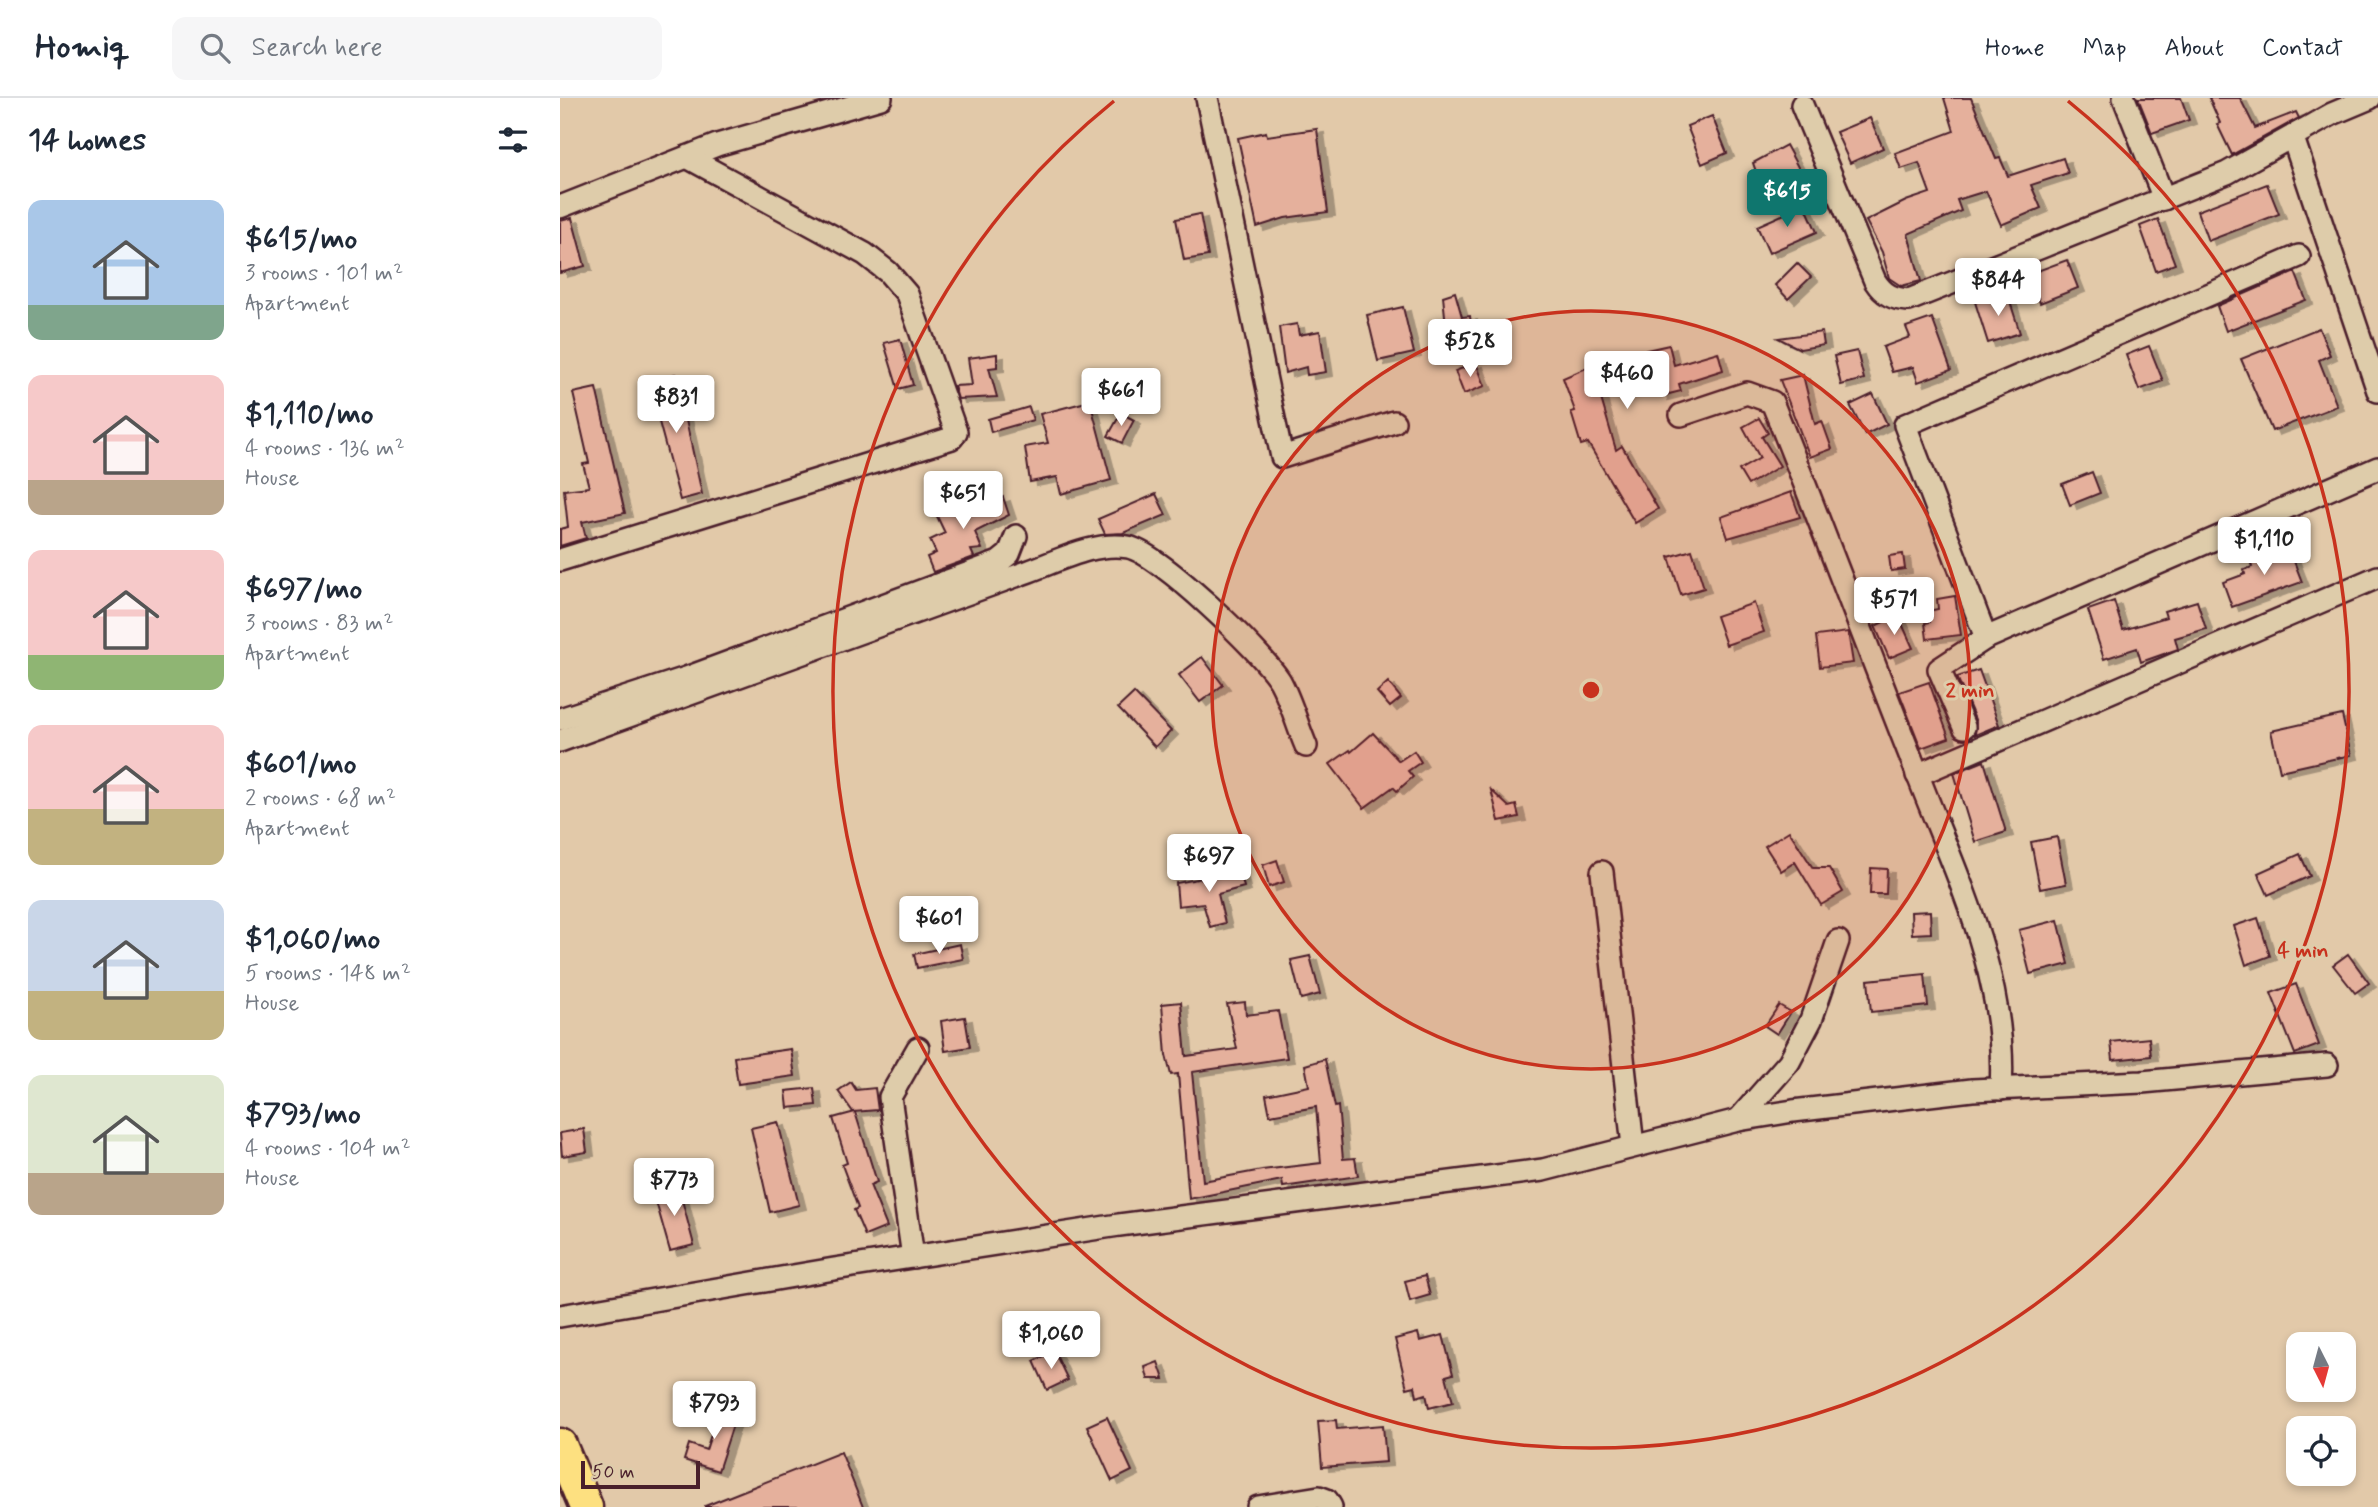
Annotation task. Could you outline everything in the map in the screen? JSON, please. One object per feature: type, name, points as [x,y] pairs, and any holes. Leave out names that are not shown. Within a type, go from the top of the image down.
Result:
[{"type":"highway","points":[[560,1445],[586,1507]]},
{"type":"street","points":[[560,207],[687,157],[881,98]]},
{"type":"street","points":[[1207,98],[1282,457],[1394,422]]},
{"type":"street","points":[[2124,98],[2164,199]]},
{"type":"street","points":[[1802,105],[1875,281],[1881,291],[1894,299],[1917,298],[2227,173],[2293,138],[2329,106],[2371,98]]},
{"type":"street","points":[[2293,138],[2378,391]]},
{"type":"street","points":[[560,559],[952,438],[956,432],[907,295],[888,272],[865,254],[687,157]]},
{"type":"street","points":[[1986,638],[1905,425],[2299,256]]},
{"type":"street","points":[[1681,415],[1747,393],[1772,402],[1987,959],[2003,1059],[2001,1089]]},
{"type":"street","points":[[1964,727],[1939,669],[1986,638],[2378,468]]},
{"type":"street","points":[[560,719],[686,678],[999,562],[1009,554],[1016,536]]},
{"type":"street","points":[[560,741],[1024,573],[1099,548],[1114,546],[1144,553],[1182,581],[1270,668],[1286,695],[1306,746]]},
{"type":"street","points":[[1917,775],[2378,577]]},
{"type":"street","points":[[1602,872],[1633,1146]]},
{"type":"street","points":[[1738,1120],[1795,1052],[1811,1020],[1838,940]]},
{"type":"street","points":[[913,1256],[890,1097],[918,1048]]},
{"type":"street","points":[[560,1315],[913,1256],[1119,1225],[1543,1170],[1738,1120],[1871,1101],[2001,1089],[2142,1082],[2327,1065]]},
{"type":"street","points":[[1258,1507],[1325,1502]]},
{"type":"building","points":[[1944,98],[1971,98],[1996,159],[2000,158],[2008,176],[2063,158],[2068,173],[2031,185],[2041,208],[2001,225],[1986,191],[1957,200],[1961,211],[1908,234],[1921,281],[1901,286],[1889,278],[1882,252],[1866,221],[1906,201],[1930,193],[1919,163],[1901,169],[1895,153],[1954,131]]},
{"type":"building","points":[[2138,98],[2181,98],[2189,120],[2152,133]]},
{"type":"building","points":[[2209,98],[2240,98],[2255,128],[2296,112],[2299,118],[2232,155],[2217,124],[2220,123]]},
{"type":"building","points":[[1712,116],[1727,153],[1702,164],[1687,126]]},
{"type":"building","points":[[1870,118],[1883,148],[1850,163],[1836,132]]},
{"type":"building","points":[[1317,129],[1328,212],[1285,218],[1257,227],[1238,138],[1266,132],[1267,136]]},
{"type":"building","points":[[1786,145],[1799,169],[1762,189],[1753,163]]},
{"type":"building","points":[[2267,184],[2279,214],[2208,241],[2197,211]]},
{"type":"building","points":[[1805,205],[1817,232],[1769,253],[1757,226]]},
{"type":"building","points":[[1200,214],[1208,256],[1184,260],[1176,219]]},
{"type":"building","points":[[572,218],[585,266],[560,273],[560,221]]},
{"type":"building","points":[[2158,219],[2175,264],[2156,271],[2140,226]]},
{"type":"building","points":[[2067,260],[2078,288],[2040,303],[2029,274]]},
{"type":"building","points":[[1797,263],[1811,277],[1788,299],[1775,285]]},
{"type":"building","points":[[2295,272],[2306,300],[2226,331],[2217,306]]},
{"type":"building","points":[[1455,292],[1462,317],[1470,316],[1473,343],[1448,346],[1443,296]]},
{"type":"building","points":[[2007,292],[2020,333],[1988,343],[1975,302]]},
{"type":"building","points":[[1403,307],[1414,353],[1378,361],[1367,315]]},
{"type":"building","points":[[1932,318],[1951,370],[1918,382],[1913,367],[1892,372],[1883,347],[1910,337],[1906,327]]},
{"type":"building","points":[[1297,324],[1299,335],[1320,331],[1326,372],[1307,375],[1306,367],[1285,373],[1279,327]]},
{"type":"building","points":[[2319,328],[2330,355],[2319,360],[2337,406],[2272,431],[2241,359]]},
{"type":"building","points":[[1822,332],[1824,345],[1800,349],[1778,338]]},
{"type":"building","points":[[900,339],[913,385],[898,389],[884,343]]},
{"type":"building","points":[[1669,345],[1674,365],[1718,352],[1723,370],[1679,384],[1681,391],[1661,396],[1657,379],[1635,385],[1634,380],[1600,395],[1616,450],[1622,446],[1658,509],[1635,523],[1588,443],[1581,445],[1571,412],[1575,411],[1563,378],[1607,359]]},
{"type":"building","points":[[2149,346],[2163,381],[2139,390],[2126,355]]},
{"type":"building","points":[[1857,351],[1864,379],[1841,385],[1834,356]]},
{"type":"building","points":[[997,354],[997,367],[989,368],[997,397],[958,399],[954,386],[972,385],[968,358]]},
{"type":"building","points":[[1476,363],[1485,386],[1464,394],[1455,371]]},
{"type":"building","points":[[676,374],[702,494],[680,500],[648,381]]},
{"type":"building","points":[[1803,375],[1815,424],[1822,421],[1832,449],[1810,457],[1780,380]]},
{"type":"building","points":[[596,388],[625,513],[582,522],[586,538],[560,546],[560,529],[568,527],[564,490],[589,487],[583,464],[589,463],[573,393]]},
{"type":"building","points":[[1873,394],[1887,424],[1865,435],[1850,405]]},
{"type":"building","points":[[1090,401],[1111,480],[1061,494],[1057,477],[1030,482],[1025,447],[1048,443],[1040,414]]},
{"type":"building","points":[[1029,407],[1033,420],[991,432],[988,419]]},
{"type":"building","points":[[1121,413],[1134,420],[1122,443],[1108,436]]},
{"type":"building","points":[[1759,418],[1768,433],[1762,437],[1780,466],[1748,485],[1739,470],[1760,458],[1743,427]]},
{"type":"building","points":[[2092,472],[2100,493],[2070,505],[2062,484]]},
{"type":"building","points":[[1791,492],[1800,517],[1728,538],[1721,517]]},
{"type":"building","points":[[1156,494],[1166,515],[1123,533],[1105,534],[1098,519]]},
{"type":"building","points":[[1003,497],[1009,515],[975,532],[982,549],[971,550],[974,557],[933,572],[927,557],[936,553],[930,540],[945,533],[934,510],[955,501],[963,511]]},
{"type":"building","points":[[2276,543],[2280,555],[2290,551],[2302,582],[2232,607],[2223,582],[2245,574],[2244,570],[2252,567],[2250,561],[2261,557],[2258,550]]},
{"type":"building","points":[[1692,550],[1704,588],[1681,595],[1669,557]]},
{"type":"building","points":[[1903,554],[1905,569],[1891,571],[1889,556]]},
{"type":"building","points":[[1955,596],[1961,635],[1927,639],[1925,623],[1930,622],[1928,611],[1938,609],[1937,599]]},
{"type":"building","points":[[2114,601],[2123,630],[2166,617],[2164,611],[2197,601],[2206,629],[2175,638],[2178,649],[2141,662],[2137,648],[2104,659],[2088,610]]},
{"type":"building","points":[[1754,603],[1764,632],[1726,645],[1716,616]]},
{"type":"building","points":[[1898,615],[1913,648],[1889,658],[1875,626]]},
{"type":"building","points":[[1848,632],[1853,663],[1820,667],[1816,636]]},
{"type":"building","points":[[1202,657],[1223,685],[1200,702],[1179,675]]},
{"type":"building","points":[[1979,670],[1999,725],[1975,735],[1976,722],[1957,677]]},
{"type":"building","points":[[1388,682],[1401,698],[1390,707],[1377,692]]},
{"type":"building","points":[[1929,682],[1949,738],[1921,748],[1899,692]]},
{"type":"building","points":[[1134,693],[1171,731],[1155,747],[1118,708]]},
{"type":"building","points":[[2342,715],[2351,755],[2280,771],[2271,731]]},
{"type":"building","points":[[1373,733],[1399,761],[1414,751],[1421,762],[1408,771],[1413,777],[1397,791],[1393,787],[1364,808],[1330,764],[1350,750],[1351,752]]},
{"type":"building","points":[[1984,761],[2006,832],[1975,842],[1954,773]]},
{"type":"building","points":[[1491,790],[1509,807],[1516,805],[1519,817],[1499,821]]},
{"type":"building","points":[[1789,831],[1813,868],[1829,868],[1843,892],[1821,905],[1795,862],[1781,871],[1765,846]]},
{"type":"building","points":[[2057,837],[2066,884],[2040,889],[2031,842]]},
{"type":"building","points":[[2300,854],[2310,876],[2268,895],[2258,873]]},
{"type":"building","points":[[1277,860],[1284,882],[1269,887],[1263,865]]},
{"type":"building","points":[[1871,868],[1887,869],[1886,894],[1870,894]]},
{"type":"building","points":[[1240,871],[1244,887],[1218,894],[1225,923],[1210,927],[1203,903],[1178,906],[1176,883]]},
{"type":"building","points":[[1930,911],[1931,933],[1912,934],[1911,912]]},
{"type":"building","points":[[2258,918],[2270,956],[2246,965],[2234,926]]},
{"type":"building","points":[[2058,920],[2069,964],[2030,974],[2019,930]]},
{"type":"building","points":[[960,944],[963,959],[917,968],[914,954]]},
{"type":"building","points":[[2348,954],[2369,983],[2355,993],[2333,965]]},
{"type":"building","points":[[1310,956],[1320,994],[1301,999],[1291,960]]},
{"type":"building","points":[[1925,974],[1928,1006],[1871,1012],[1868,980]]},
{"type":"building","points":[[2296,984],[2319,1045],[2295,1054],[2271,993]]},
{"type":"building","points":[[1181,1002],[1186,1056],[1237,1049],[1227,1004],[1245,1002],[1246,1015],[1278,1011],[1287,1058],[1192,1072],[1203,1181],[1321,1163],[1316,1107],[1270,1115],[1266,1095],[1309,1086],[1305,1065],[1325,1059],[1335,1107],[1338,1106],[1343,1159],[1355,1158],[1358,1176],[1283,1187],[1282,1180],[1189,1199],[1178,1074],[1171,1075],[1166,1055],[1162,1004]]},
{"type":"building","points":[[1779,1005],[1791,1012],[1777,1034],[1765,1026]]},
{"type":"building","points":[[965,1017],[970,1047],[945,1051],[941,1021]]},
{"type":"building","points":[[2149,1038],[2151,1056],[2113,1060],[2111,1042]]},
{"type":"building","points":[[791,1049],[795,1076],[738,1084],[734,1057]]},
{"type":"building","points":[[851,1082],[856,1090],[875,1088],[878,1110],[853,1112],[838,1091]]},
{"type":"building","points":[[814,1088],[816,1105],[788,1108],[786,1091]]},
{"type":"building","points":[[855,1112],[877,1182],[870,1185],[887,1227],[865,1236],[854,1210],[858,1208],[842,1165],[847,1163],[833,1118]]},
{"type":"building","points":[[778,1122],[799,1205],[770,1212],[751,1128]]},
{"type":"building","points":[[584,1129],[587,1152],[562,1156],[560,1133]]},
{"type":"building","points":[[678,1185],[694,1245],[670,1251],[653,1191]]},
{"type":"building","points":[[1425,1276],[1430,1295],[1410,1301],[1405,1281]]},
{"type":"building","points":[[1418,1333],[1420,1341],[1443,1335],[1453,1374],[1446,1376],[1453,1402],[1429,1408],[1426,1394],[1417,1397],[1415,1386],[1407,1388],[1395,1339]]},
{"type":"building","points":[[1054,1351],[1068,1380],[1047,1390],[1034,1361]]},
{"type":"building","points":[[1158,1362],[1164,1379],[1148,1379],[1145,1367]]},
{"type":"building","points":[[721,1404],[738,1409],[718,1471],[684,1460],[689,1444],[706,1450]]},
{"type":"building","points":[[1107,1417],[1132,1471],[1112,1481],[1087,1426]]},
{"type":"building","points":[[1336,1420],[1337,1429],[1383,1425],[1386,1462],[1322,1467],[1318,1421]]},
{"type":"building","points":[[841,1452],[863,1507],[705,1507],[705,1506]]}]
